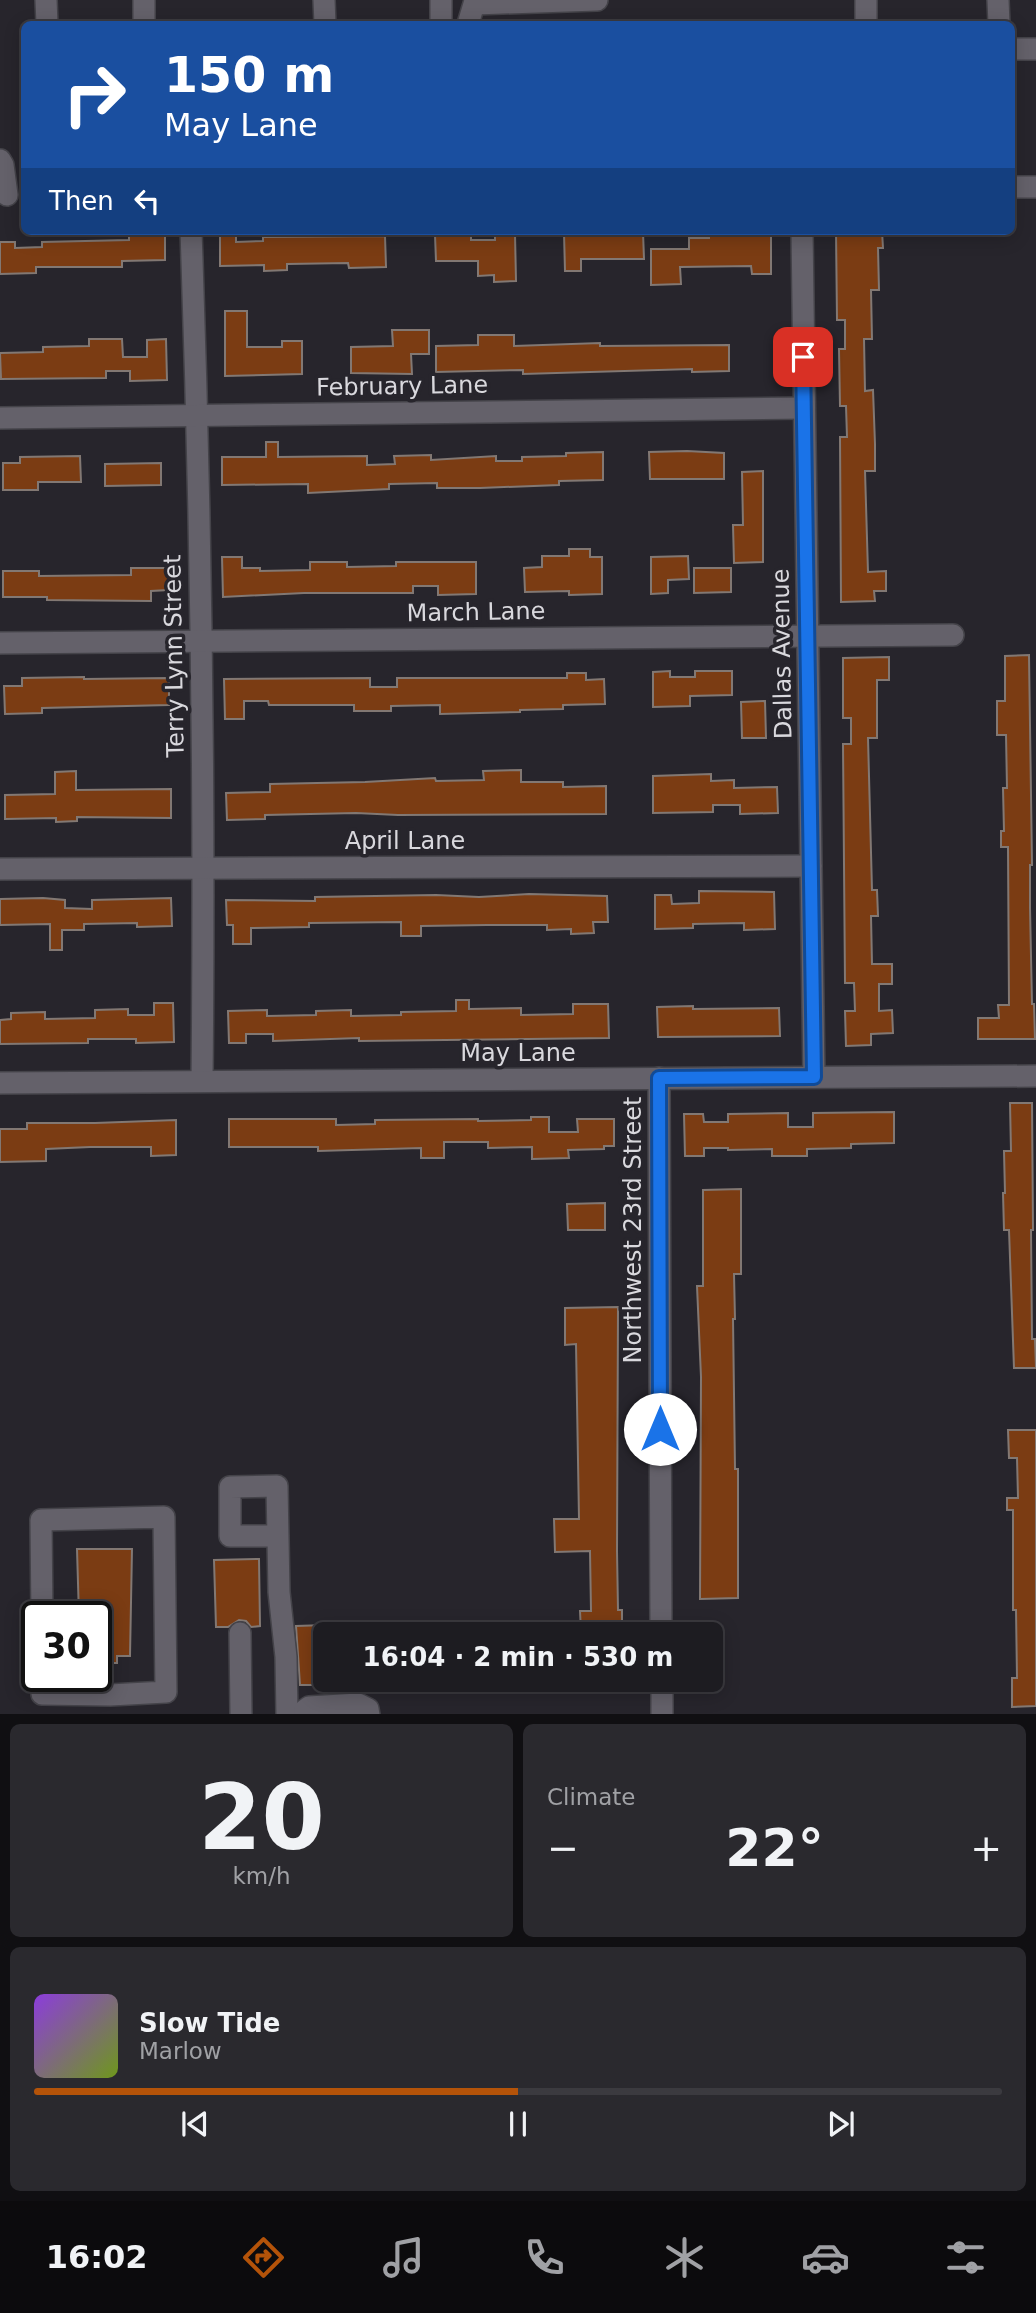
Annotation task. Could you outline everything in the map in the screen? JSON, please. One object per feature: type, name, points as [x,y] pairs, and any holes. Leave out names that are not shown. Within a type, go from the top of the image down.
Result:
[{"type":"street","points":[[46,0],[47,21]]},
{"type":"street","points":[[144,0],[144,21]]},
{"type":"street","points":[[324,0],[325,21]]},
{"type":"street","points":[[441,0],[441,21]]},
{"type":"street","points":[[469,21],[474,4],[597,0]]},
{"type":"street","points":[[866,0],[866,21]]},
{"type":"street","points":[[998,0],[999,21]]},
{"type":"street","points":[[1015,50],[1036,49]]},
{"type":"street","points":[[0,160],[10,195]]},
{"type":"street","points":[[1015,187],[1036,187]]},
{"type":"street","name":"Terry Lynn Street","points":[[191,235],[204,868],[202,1081]]},
{"type":"street","name":"Dallas Avenue","points":[[802,235],[814,1077]]},
{"type":"street","name":"February Lane","points":[[0,418],[804,408]]},
{"type":"street","name":"March Lane","points":[[0,643],[953,635]]},
{"type":"street","name":"April Lane","points":[[0,870],[811,866]]},
{"type":"street","name":"May Lane","points":[[0,1083],[1036,1076]]},
{"type":"street","name":"Northwest 23rd Street","points":[[659,1078],[662,1622]]},
{"type":"street","points":[[42,1601],[41,1520],[164,1517],[166,1692],[110,1705],[87,1704],[42,1692]]},
{"type":"street","points":[[278,1536],[279,1592],[285,1643],[288,1714]]},
{"type":"street","points":[[240,1633],[241,1714]]},
{"type":"street","points":[[662,1692],[662,1714]]},
{"type":"street","points":[[305,1714],[309,1707],[358,1704],[368,1712]]},
{"type":"building","points":[[129,235],[165,235],[165,260],[122,261],[122,267],[36,267],[36,273],[0,274],[0,242],[15,242],[15,248],[42,247],[42,242],[129,240]]},
{"type":"building","points":[[220,235],[236,235],[236,242],[263,241],[263,237],[385,236],[386,267],[349,268],[348,263],[287,264],[287,270],[264,271],[264,265],[220,266]]},
{"type":"building","points":[[435,235],[471,235],[471,240],[495,240],[495,235],[515,235],[516,281],[494,282],[494,275],[478,276],[478,261],[436,261]]},
{"type":"building","points":[[564,235],[643,235],[644,259],[581,259],[581,271],[565,271]]},
{"type":"building","points":[[709,235],[771,235],[771,274],[752,274],[751,266],[680,267],[681,284],[651,285],[651,249],[689,249],[689,238],[709,238]]},
{"type":"building","points":[[836,235],[882,235],[883,248],[878,248],[879,290],[871,290],[872,339],[864,339],[865,391],[873,390],[875,444],[875,471],[865,471],[868,572],[886,571],[886,591],[874,591],[875,601],[841,602],[840,437],[847,437],[846,406],[840,406],[839,349],[845,349],[845,320],[837,320]]},
{"type":"building","points":[[225,311],[247,311],[247,347],[282,347],[282,341],[302,341],[302,374],[225,376]]},
{"type":"building","points":[[392,330],[429,330],[429,354],[411,354],[412,374],[351,373],[351,347],[393,346]]},
{"type":"building","points":[[478,335],[514,335],[514,346],[600,343],[600,346],[729,345],[729,371],[692,372],[692,369],[523,374],[523,370],[436,372],[436,346],[478,345]]},
{"type":"building","points":[[89,339],[122,339],[123,357],[147,357],[147,340],[166,339],[167,380],[130,381],[130,371],[106,371],[106,378],[1,379],[0,353],[43,352],[43,347],[89,346]]},
{"type":"building","points":[[266,442],[278,442],[278,457],[367,456],[367,465],[395,464],[394,456],[431,455],[431,460],[496,456],[496,461],[522,461],[522,457],[603,452],[603,480],[559,481],[559,485],[480,488],[437,488],[437,483],[389,484],[389,489],[308,493],[308,484],[222,485],[222,457],[266,457]]},
{"type":"building","points":[[649,452],[724,453],[724,479],[650,479]]},
{"type":"building","points":[[80,456],[81,482],[38,482],[38,490],[3,490],[3,463],[20,463],[20,457]]},
{"type":"building","points":[[161,463],[161,485],[105,486],[105,464]]},
{"type":"building","points":[[763,471],[763,562],[734,563],[733,525],[743,525],[742,472]]},
{"type":"building","points":[[569,549],[590,549],[590,557],[602,557],[602,594],[569,595],[569,591],[525,592],[524,568],[542,567],[542,556],[569,556]]},
{"type":"building","points":[[688,556],[689,579],[668,580],[668,593],[651,594],[651,557]]},
{"type":"building","points":[[222,557],[242,557],[242,568],[260,568],[260,571],[310,570],[310,562],[347,562],[347,567],[396,566],[396,562],[476,562],[476,594],[438,595],[438,586],[413,586],[413,593],[304,593],[223,597]]},
{"type":"building","points":[[131,568],[169,568],[169,590],[151,591],[151,601],[3,597],[3,571],[39,571],[39,576],[131,575]]},
{"type":"building","points":[[694,568],[731,568],[731,592],[694,593]]},
{"type":"building","points":[[1029,655],[1032,865],[1030,908],[1035,1039],[978,1039],[978,1018],[999,1018],[998,1005],[1009,1005],[1008,847],[1001,847],[1001,831],[1004,831],[1003,788],[1007,788],[1006,735],[997,735],[997,701],[1005,701],[1005,656]]},
{"type":"building","points":[[889,657],[889,680],[877,680],[877,738],[868,738],[872,890],[877,890],[878,916],[871,916],[872,964],[892,964],[892,984],[879,984],[879,1011],[892,1010],[893,1033],[871,1034],[871,1045],[846,1046],[845,1011],[855,1011],[854,983],[845,983],[843,744],[851,744],[851,718],[843,718],[843,658]]},
{"type":"building","points":[[670,671],[670,677],[695,677],[695,671],[732,671],[732,695],[690,696],[690,706],[653,707],[653,672]]},
{"type":"building","points":[[567,673],[586,673],[586,680],[604,679],[605,704],[563,705],[563,709],[520,712],[440,714],[440,705],[391,706],[391,711],[354,711],[354,705],[269,705],[268,701],[244,701],[244,719],[225,719],[224,679],[370,678],[370,687],[397,687],[397,678],[567,678]]},
{"type":"building","points":[[22,678],[169,678],[169,705],[42,708],[42,713],[5,714],[4,686],[22,686]]},
{"type":"building","points":[[765,701],[766,738],[742,738],[741,702]]},
{"type":"building","points":[[521,770],[521,782],[563,782],[563,787],[606,786],[606,814],[356,813],[265,815],[265,819],[227,820],[226,793],[270,792],[270,784],[435,778],[436,781],[484,780],[483,771]]},
{"type":"building","points":[[76,771],[76,790],[171,789],[171,818],[77,817],[77,821],[56,822],[56,818],[5,819],[5,795],[55,794],[55,772]]},
{"type":"building","points":[[711,774],[711,781],[734,780],[734,788],[777,787],[778,813],[740,814],[740,805],[713,805],[713,812],[653,813],[653,776]]},
{"type":"building","points":[[699,891],[774,892],[775,929],[744,930],[744,923],[693,924],[693,928],[655,929],[655,895],[671,895],[672,904],[699,903]]},
{"type":"building","points":[[529,894],[607,896],[608,922],[593,922],[594,933],[571,934],[571,929],[547,930],[547,925],[421,926],[421,936],[401,936],[401,922],[309,923],[309,927],[251,928],[251,944],[233,944],[233,925],[227,925],[226,900],[315,901],[315,897],[479,897]]},
{"type":"building","points":[[171,898],[172,926],[137,927],[137,923],[84,924],[84,930],[62,930],[62,950],[50,950],[50,924],[0,925],[0,899],[65,900],[65,908],[92,909],[92,900]]},
{"type":"building","points":[[456,1000],[469,1000],[469,1009],[521,1008],[521,1015],[573,1014],[573,1004],[608,1004],[609,1038],[359,1041],[359,1038],[273,1041],[273,1034],[246,1034],[246,1043],[229,1043],[228,1011],[267,1010],[267,1016],[316,1015],[316,1011],[351,1010],[351,1016],[401,1015],[401,1012],[456,1011]]},
{"type":"building","points":[[154,1003],[173,1003],[174,1042],[136,1043],[136,1039],[88,1039],[88,1043],[0,1044],[0,1020],[11,1019],[11,1013],[45,1012],[45,1019],[95,1018],[95,1010],[128,1009],[128,1015],[154,1015]]},
{"type":"building","points":[[693,1006],[693,1009],[779,1008],[780,1036],[658,1037],[657,1007]]},
{"type":"building","points":[[1010,1103],[1032,1103],[1032,1339],[1035,1339],[1036,1368],[1014,1368],[1009,1230],[1004,1230],[1003,1193],[1004,1151],[1011,1151]]},
{"type":"building","points":[[894,1112],[894,1143],[807,1149],[807,1156],[772,1156],[772,1149],[704,1148],[704,1156],[685,1156],[684,1114],[703,1114],[704,1122],[728,1122],[728,1114],[788,1113],[788,1127],[813,1127],[813,1113]]},
{"type":"building","points":[[531,1117],[549,1117],[549,1132],[578,1132],[577,1119],[614,1119],[614,1146],[604,1146],[604,1149],[568,1150],[569,1158],[532,1159],[532,1147],[488,1148],[488,1142],[444,1142],[444,1158],[421,1158],[421,1148],[318,1151],[318,1147],[229,1147],[229,1119],[336,1119],[336,1125],[375,1124],[375,1120],[531,1120]]},
{"type":"building","points":[[176,1120],[176,1155],[151,1156],[151,1147],[90,1147],[46,1149],[46,1161],[0,1162],[0,1129],[27,1129],[27,1123]]},
{"type":"building","points":[[741,1189],[741,1274],[734,1274],[733,1319],[735,1469],[738,1469],[738,1598],[700,1599],[701,1377],[697,1286],[703,1286],[703,1190]]},
{"type":"building","points":[[605,1203],[605,1230],[568,1230],[567,1204]]},
{"type":"building","points":[[618,1307],[617,1551],[618,1610],[622,1610],[622,1622],[581,1622],[580,1611],[591,1611],[590,1551],[555,1552],[554,1519],[579,1519],[576,1344],[565,1345],[565,1308]]},
{"type":"building","points":[[1008,1430],[1036,1430],[1036,1706],[1012,1707],[1012,1678],[1017,1678],[1016,1610],[1013,1610],[1013,1510],[1007,1510],[1007,1498],[1018,1498],[1017,1458],[1009,1458]]},
{"type":"building","points":[[77,1549],[132,1549],[130,1656],[117,1656],[117,1663],[112,1663],[112,1601],[79,1601]]},
{"type":"building","points":[[259,1559],[260,1626],[251,1627],[246,1621],[239,1620],[228,1627],[216,1627],[214,1560]]},
{"type":"building","points":[[313,1625],[313,1685],[300,1685],[296,1626]]},
{"type":"route","points":[[660,1429],[659,1078],[814,1077],[803,357]]}]
